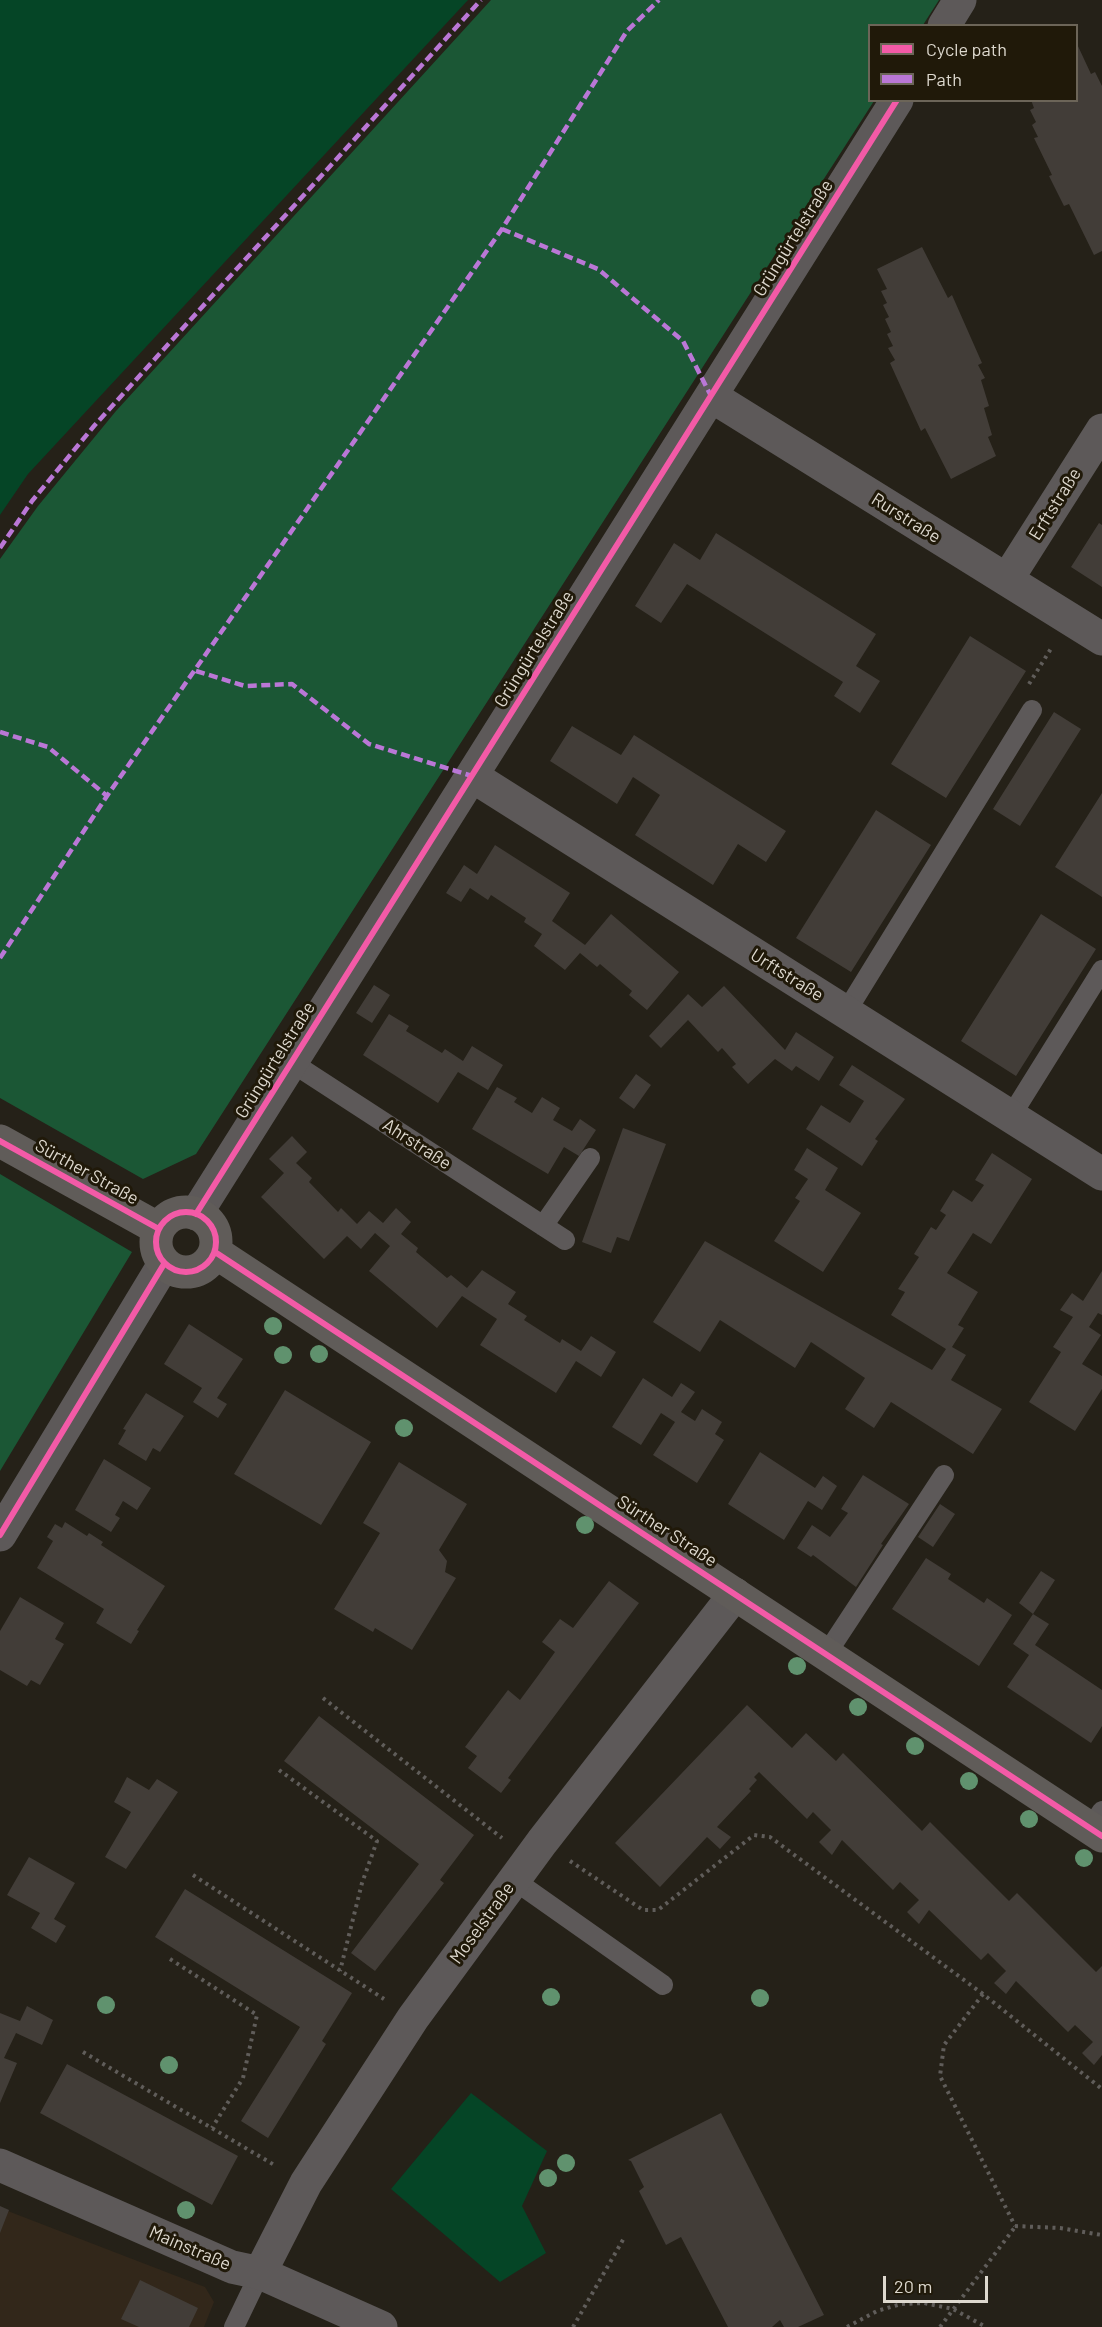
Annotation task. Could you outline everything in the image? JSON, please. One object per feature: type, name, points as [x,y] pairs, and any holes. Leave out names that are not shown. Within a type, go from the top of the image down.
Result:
[{"type":"street","points":[[945,24],[960,0]]},
{"type":"street","name":"Grüngürtelstraße","points":[[196,1214],[896,102]]},
{"type":"street","name":"Rurstraße","points":[[711,396],[964,554],[1008,578],[1102,639]]},
{"type":"street","name":"Erftstraße","points":[[1008,578],[1102,430]]},
{"type":"street","name":"Urftstraße","points":[[472,776],[1102,1174]]},
{"type":"street","name":"Sürther Straße","points":[[0,1141],[159,1229]]},
{"type":"street","points":[[175,1214],[196,1214],[209,1223],[213,1230],[216,1237],[215,1252],[206,1265],[192,1272],[177,1271],[164,1264],[158,1253],[156,1241],[159,1229],[175,1214]]},
{"type":"street","name":"Sürther Straße","points":[[215,1252],[735,1594],[1098,1825]]},
{"type":"street","points":[[0,1536],[164,1264]]},
{"type":"street","name":"Moselstraße","points":[[260,2273],[306,2183],[413,2018],[529,1860],[735,1594]]},
{"type":"street","name":"Mainstraße","points":[[0,2165],[232,2267],[260,2273],[381,2327]]},
{"type":"lane","points":[[846,1012],[1032,710]]},
{"type":"lane","points":[[1011,1116],[1102,970]]},
{"type":"lane","name":"Ahrstraße","points":[[291,1062],[565,1240]]},
{"type":"lane","points":[[543,1227],[590,1158]]},
{"type":"lane","points":[[826,1653],[944,1475]]},
{"type":"lane","points":[[529,1860],[663,1985]]},
{"type":"lane","points":[[234,2327],[260,2273]]},
{"type":"path","points":[[1032,710],[1026,689],[1070,618]]},
{"type":"path","points":[[323,1698],[529,1860],[643,1910],[658,1910],[754,1835],[770,1837],[983,1994],[1102,2089]]},
{"type":"path","points":[[279,1770],[377,1841],[362,1883],[340,1971]]},
{"type":"path","points":[[193,1875],[413,2018]]},
{"type":"path","points":[[171,1959],[257,2016],[243,2078],[212,2128]]},
{"type":"path","points":[[983,1994],[944,2045],[940,2076],[1015,2226]]},
{"type":"path","points":[[83,2052],[306,2183]]},
{"type":"path","points":[[1015,2226],[1060,2228],[1102,2235]]},
{"type":"path","points":[[940,2327],[1015,2226]]},
{"type":"path","points":[[573,2327],[624,2238]]},
{"type":"path","points":[[848,2327],[877,2311],[901,2304],[924,2303],[953,2309],[986,2327]]},
{"type":"shaded area","points":[[0,2208],[205,2287],[214,2302],[204,2327],[0,2327]]},
{"type":"green space","points":[[0,0],[468,0],[28,474],[0,515]]},
{"type":"green space","points":[[491,0],[939,0],[924,24],[868,24],[868,102],[873,102],[196,1154],[143,1179],[0,1098],[0,559],[38,506],[116,411]]},
{"type":"green space","points":[[0,1174],[132,1252],[0,1471]]},
{"type":"green space","points":[[471,2093],[547,2151],[522,2206],[546,2253],[500,2282],[391,2189]]},
{"type":"building","points":[[1078,46],[1091,74],[1095,72],[1102,86],[1102,251],[1094,255],[1069,204],[1064,206],[1049,176],[1052,175],[1034,138],[1038,137],[1032,125],[1036,122],[1030,110],[1034,108],[1032,102],[1078,102]]},
{"type":"building","points":[[922,247],[948,298],[952,295],[982,363],[978,365],[985,378],[981,380],[989,406],[984,408],[992,435],[988,437],[996,456],[951,479],[925,428],[921,431],[890,363],[895,360],[888,348],[893,346],[887,334],[891,332],[885,319],[889,317],[883,305],[887,303],[881,291],[887,289],[877,269]]},
{"type":"building","points":[[1099,523],[1102,525],[1102,587],[1071,567]]},
{"type":"building","points":[[716,533],[876,634],[856,666],[880,681],[860,713],[834,696],[843,682],[687,584],[661,623],[635,606],[674,543],[700,560]]},
{"type":"building","points":[[970,636],[1026,671],[946,798],[891,764]]},
{"type":"building","points":[[1054,712],[1081,729],[1020,826],[993,809]]},
{"type":"building","points":[[572,726],[621,755],[634,735],[786,831],[766,862],[738,844],[713,885],[635,835],[660,795],[633,777],[617,804],[550,761]]},
{"type":"building","points":[[1102,793],[1102,897],[1055,867]]},
{"type":"building","points":[[876,810],[931,845],[851,972],[796,938]]},
{"type":"building","points":[[495,845],[570,893],[552,921],[585,945],[611,914],[679,972],[647,1010],[629,995],[632,991],[600,964],[597,967],[580,953],[565,970],[534,946],[542,934],[524,922],[526,918],[491,895],[488,900],[470,888],[461,902],[446,893],[464,865],[477,874]]},
{"type":"building","points":[[1041,914],[1096,949],[1016,1076],[961,1041]]},
{"type":"building","points":[[374,985],[390,995],[372,1023],[356,1013]]},
{"type":"building","points":[[724,986],[785,1050],[796,1032],[834,1057],[819,1081],[796,1066],[792,1071],[775,1059],[748,1084],[732,1067],[736,1064],[722,1048],[718,1052],[688,1020],[661,1048],[649,1036],[688,994],[702,1007]]},
{"type":"building","points":[[389,1014],[409,1026],[406,1031],[442,1053],[445,1049],[463,1061],[472,1046],[503,1065],[488,1090],[458,1072],[438,1103],[363,1055]]},
{"type":"building","points":[[852,1065],[905,1099],[875,1139],[878,1141],[862,1166],[806,1129],[821,1105],[850,1123],[864,1101],[839,1085]]},
{"type":"building","points":[[636,1074],[651,1085],[634,1109],[619,1098]]},
{"type":"building","points":[[497,1087],[517,1098],[514,1102],[532,1113],[542,1097],[560,1108],[553,1120],[572,1131],[580,1119],[596,1130],[579,1156],[564,1147],[548,1174],[472,1129]]},
{"type":"building","points":[[623,1128],[666,1144],[629,1241],[617,1237],[611,1253],[582,1242]]},
{"type":"building","points":[[292,1136],[307,1152],[296,1163],[312,1178],[309,1182],[338,1212],[341,1208],[357,1224],[369,1211],[383,1223],[396,1208],[411,1222],[401,1234],[418,1248],[416,1252],[447,1278],[451,1275],[467,1288],[482,1270],[516,1292],[508,1304],[527,1316],[524,1320],[560,1343],[562,1339],[581,1351],[591,1336],[616,1352],[601,1377],[576,1361],[556,1393],[480,1345],[497,1319],[462,1296],[437,1328],[369,1271],[390,1246],[375,1233],[361,1249],[347,1236],[324,1259],[261,1197],[284,1173],[269,1159]]},
{"type":"building","points":[[807,1148],[838,1168],[825,1190],[861,1213],[823,1272],[774,1241],[800,1201],[795,1198],[808,1179],[794,1170]]},
{"type":"building","points":[[992,1153],[1032,1179],[991,1244],[973,1233],[947,1273],[978,1292],[958,1325],[964,1328],[952,1347],[966,1355],[951,1380],[1002,1409],[973,1454],[891,1402],[874,1428],[845,1409],[865,1378],[811,1342],[795,1368],[720,1320],[700,1352],[653,1322],[705,1241],[932,1370],[946,1349],[891,1315],[905,1292],[898,1289],[919,1257],[914,1254],[931,1227],[936,1230],[946,1215],[940,1211],[953,1190],[972,1202],[984,1185],[975,1180]]},
{"type":"building","points":[[1102,1271],[1102,1315],[1098,1313],[1089,1327],[1101,1335],[1082,1364],[1102,1376],[1102,1389],[1075,1431],[1029,1402],[1061,1352],[1053,1347],[1073,1317],[1060,1310],[1072,1293],[1083,1301]]},
{"type":"building","points":[[189,1324],[243,1359],[217,1398],[227,1404],[218,1418],[193,1402],[202,1388],[164,1364]]},
{"type":"building","points":[[643,1378],[672,1397],[681,1383],[695,1392],[681,1412],[695,1421],[702,1409],[722,1422],[715,1434],[724,1440],[697,1483],[653,1455],[675,1422],[661,1413],[641,1445],[612,1427]]},
{"type":"building","points":[[285,1390],[371,1442],[321,1525],[234,1474]]},
{"type":"building","points":[[146,1393],[184,1416],[160,1452],[153,1448],[146,1461],[118,1444],[126,1430],[123,1429]]},
{"type":"building","points":[[760,1452],[815,1488],[823,1476],[837,1486],[822,1510],[808,1501],[784,1540],[728,1504]]},
{"type":"building","points":[[104,1459],[151,1488],[137,1510],[123,1501],[115,1515],[120,1518],[111,1532],[75,1510]]},
{"type":"building","points":[[399,1462],[467,1504],[439,1550],[447,1561],[445,1572],[456,1578],[412,1650],[375,1628],[373,1632],[334,1609],[380,1533],[363,1523]]},
{"type":"building","points":[[863,1475],[909,1504],[881,1544],[883,1545],[856,1587],[813,1555],[811,1557],[797,1548],[812,1525],[830,1537],[848,1513],[841,1509]]},
{"type":"building","points":[[940,1504],[955,1514],[933,1547],[918,1537]]},
{"type":"building","points":[[65,1522],[87,1536],[89,1533],[103,1542],[101,1545],[165,1586],[137,1630],[139,1631],[131,1644],[96,1623],[104,1609],[37,1568],[53,1541],[47,1537],[55,1524],[62,1528]]},
{"type":"building","points":[[926,1558],[951,1574],[948,1579],[984,1603],[987,1598],[1012,1615],[979,1666],[892,1609]]},
{"type":"building","points":[[1041,1571],[1055,1580],[1033,1614],[1019,1603]]},
{"type":"building","points":[[609,1581],[639,1603],[508,1778],[511,1780],[501,1793],[468,1768],[477,1756],[465,1747],[508,1690],[520,1700],[555,1652],[542,1642],[560,1619],[573,1628]]},
{"type":"building","points":[[20,1597],[64,1623],[55,1639],[64,1644],[40,1685],[31,1680],[27,1686],[0,1670],[0,1631]]},
{"type":"building","points":[[1033,1614],[1049,1624],[1035,1645],[1102,1690],[1102,1726],[1091,1743],[1007,1687],[1029,1655],[1013,1644]]},
{"type":"building","points":[[747,1705],[792,1748],[806,1733],[836,1761],[843,1753],[922,1831],[930,1822],[1009,1901],[1017,1893],[1096,1972],[1102,1966],[1102,2055],[1094,2065],[1082,2053],[1093,2042],[1075,2025],[1068,2032],[1016,1981],[1006,1994],[994,1983],[1006,1971],[988,1953],[981,1960],[929,1910],[919,1924],[907,1912],[919,1900],[900,1882],[893,1890],[842,1840],[832,1855],[819,1842],[831,1830],[813,1812],[807,1819],[759,1772],[754,1777],[757,1780],[749,1789],[751,1791],[717,1827],[731,1837],[720,1849],[707,1837],[660,1887],[615,1843]]},
{"type":"building","points":[[319,1716],[474,1835],[440,1880],[444,1883],[375,1971],[351,1953],[419,1864],[284,1761]]},
{"type":"building","points":[[127,1777],[149,1790],[157,1779],[178,1792],[126,1869],[105,1857],[131,1812],[114,1802]]},
{"type":"building","points":[[29,1857],[75,1883],[54,1919],[66,1926],[56,1943],[31,1928],[40,1913],[7,1895]]},
{"type":"building","points":[[185,1889],[352,1993],[322,2041],[326,2044],[268,2138],[241,2121],[300,2027],[155,1937]]},
{"type":"building","points":[[27,2006],[53,2020],[42,2045],[16,2033],[4,2058],[17,2063],[0,2103],[0,2013],[20,2021]]},
{"type":"building","points":[[67,2064],[238,2156],[212,2205],[40,2113]]},
{"type":"building","points":[[721,2113],[824,2315],[798,2327],[784,2327],[780,2320],[772,2327],[728,2327],[681,2237],[666,2245],[639,2191],[644,2187],[631,2161],[628,2160]]},
{"type":"building","points":[[0,2206],[9,2210],[0,2233]]},
{"type":"building","points":[[140,2280],[198,2308],[189,2327],[139,2327],[121,2319]]},
{"type":"marked path","points":[[0,548],[32,501],[94,426],[481,0]]},
{"type":"marked path","points":[[0,958],[107,796],[502,229],[627,31],[659,0]]},
{"type":"marked path","points":[[502,229],[598,269],[683,341],[711,396]]},
{"type":"marked path","points":[[196,671],[245,686],[292,684],[369,744],[472,776]]},
{"type":"marked path","points":[[0,732],[48,747],[107,796]]},
{"type":"cycle path","points":[[196,1214],[896,102]]},
{"type":"cycle path","points":[[0,1141],[159,1229]]},
{"type":"cycle path","points":[[186,1212],[203,1217],[211,1225],[216,1242],[211,1259],[203,1267],[186,1272],[169,1267],[161,1259],[156,1242],[161,1225],[169,1217],[186,1212]]},
{"type":"cycle path","points":[[215,1252],[1102,1836]]},
{"type":"cycle path","points":[[0,1535],[164,1264]]}]
